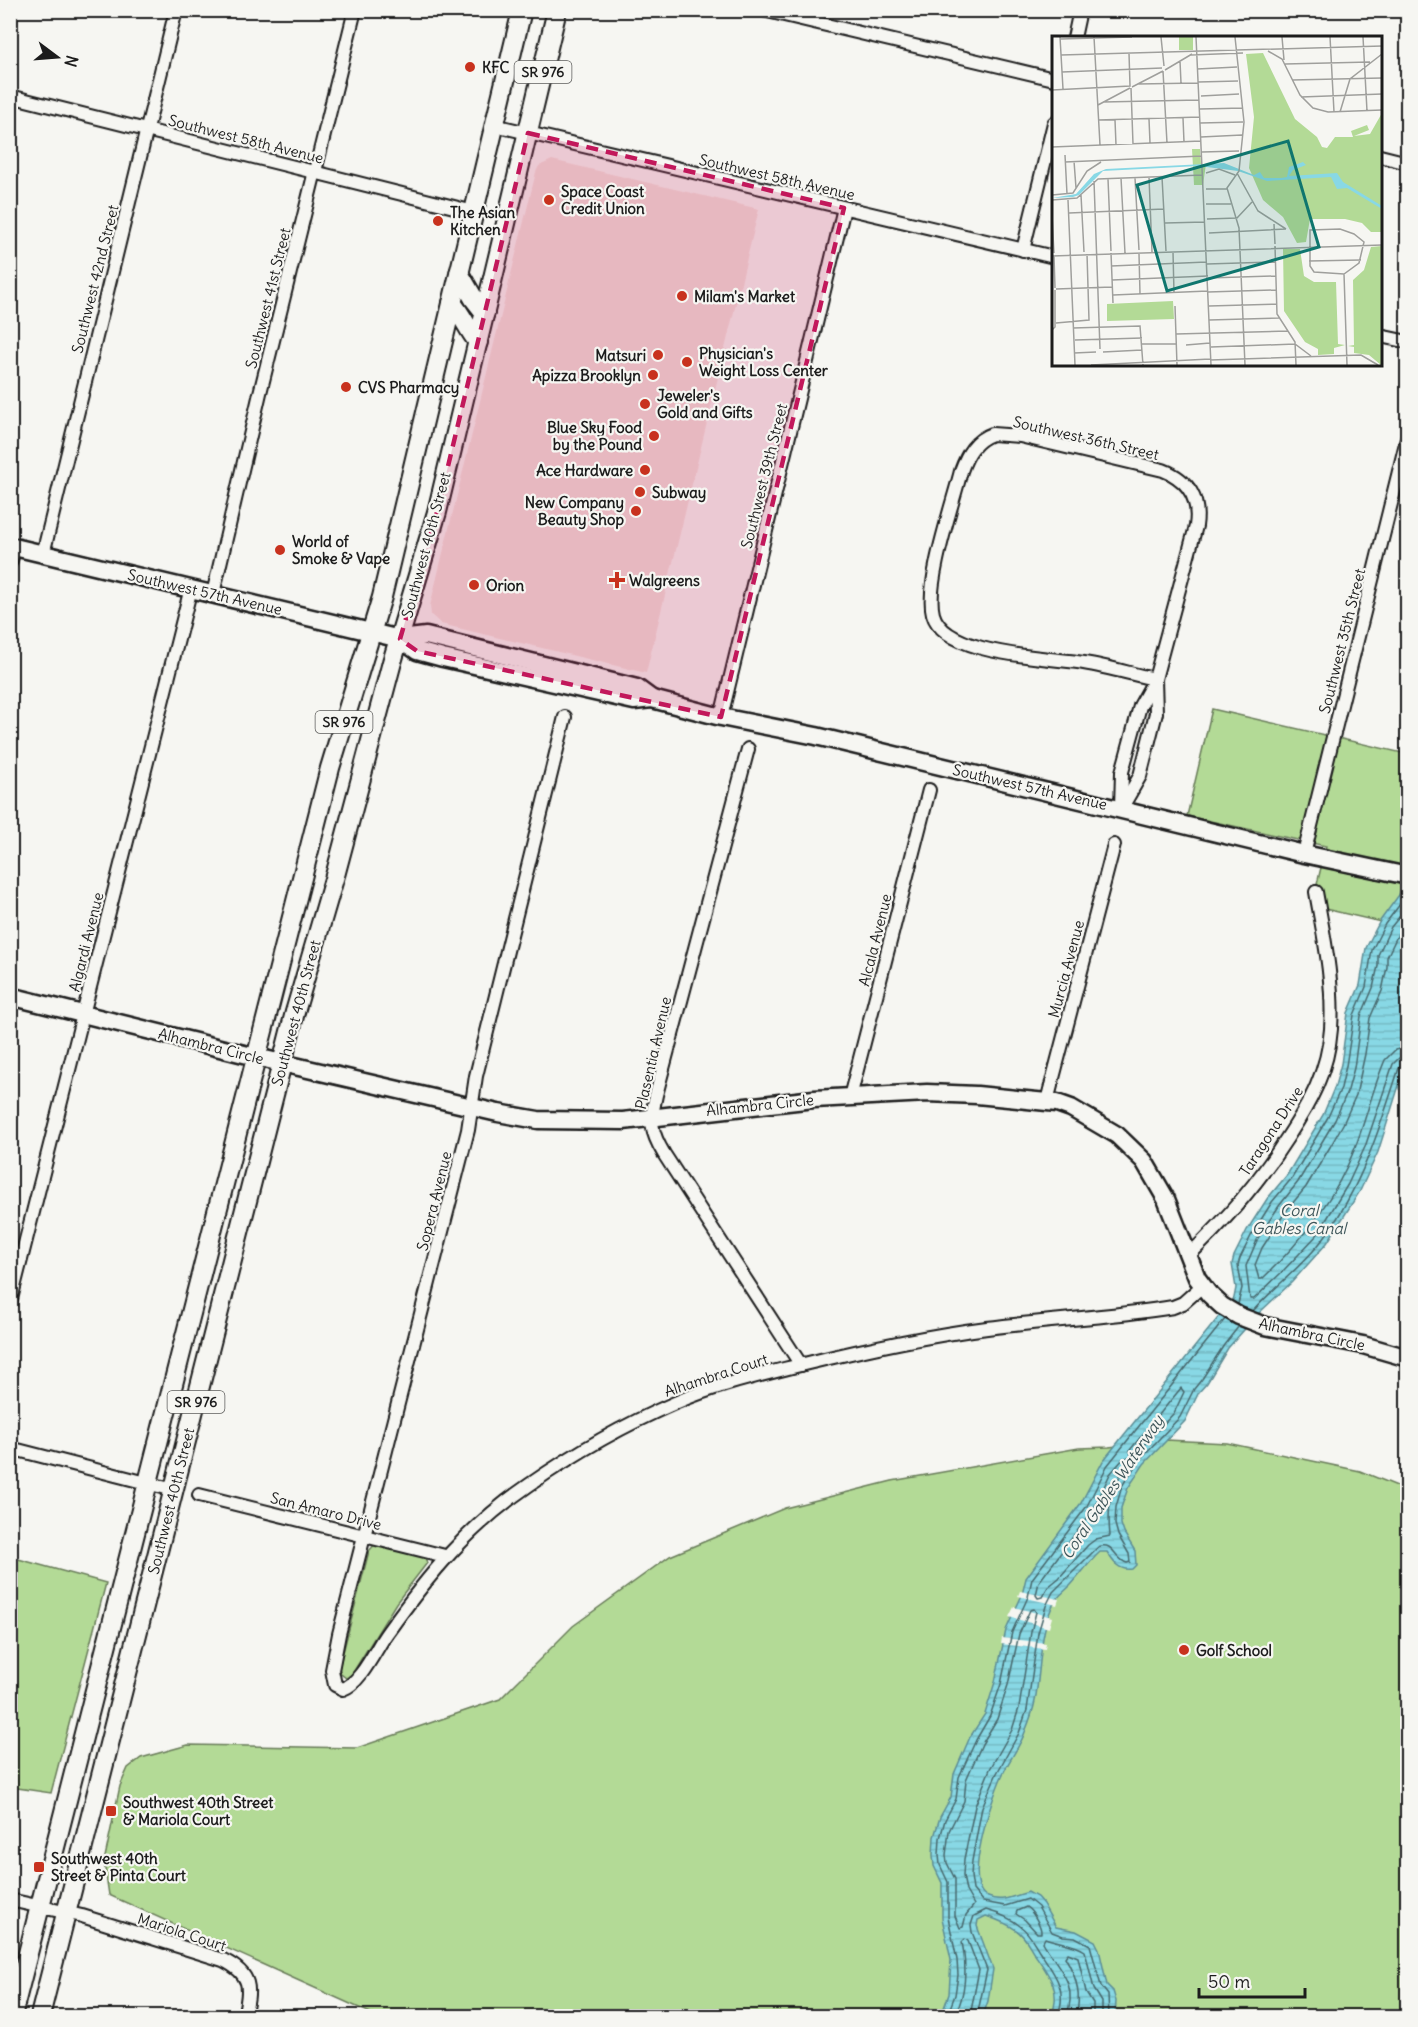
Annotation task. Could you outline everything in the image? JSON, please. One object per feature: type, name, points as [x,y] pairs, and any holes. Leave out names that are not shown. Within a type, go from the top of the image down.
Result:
[{"type":"main road","name":"Southwest 40th Street","points":[[12,2016],[330,768],[372,632],[522,10]]},
{"type":"main road","name":"Southwest 40th Street","points":[[39,2016],[282,1063],[437,512],[557,10]]},
{"type":"main road","points":[[459,273],[485,314]]},
{"type":"main road","points":[[452,303],[464,316],[468,330],[478,342]]},
{"type":"main road","name":"Southwest 57th Avenue","points":[[12,552],[43,554],[400,639],[426,636],[637,688],[652,699]]},
{"type":"main road","name":"Southwest 57th Avenue","points":[[400,639],[417,651],[634,701],[652,699],[721,717],[816,736],[1304,854],[1404,875]]},
{"type":"main road","points":[[543,664],[542,672],[549,682]]},
{"type":"main road","name":"Alhambra Circle","points":[[10,996],[471,1107],[552,1121],[623,1121],[782,1102],[943,1093],[1047,1101],[1071,1108],[1118,1135],[1144,1161],[1166,1199],[1202,1286],[1222,1306],[1256,1323],[1363,1345],[1407,1358]]},
{"type":"street","name":"Southwest 42nd Street","points":[[43,554],[176,10]]},
{"type":"street","name":"Southwest 41st Street","points":[[213,594],[355,10]]},
{"type":"street","points":[[763,10],[1052,79]]},
{"type":"street","points":[[1074,36],[1080,10]]},
{"type":"street","name":"Southwest 58th Avenue","points":[[10,96],[474,212]]},
{"type":"street","name":"Southwest 58th Avenue","points":[[494,125],[1052,257]]},
{"type":"street","points":[[1023,250],[1052,127]]},
{"type":"street","points":[[1382,157],[1407,163]]},
{"type":"street","name":"Southwest 39th Street","points":[[721,717],[844,208]]},
{"type":"street","points":[[1382,336],[1407,342]]},
{"type":"street","name":"Southwest 36th Street","points":[[1121,809],[1122,772],[1140,706],[1155,679],[1196,526],[1197,506],[1191,491],[1179,478],[1163,470],[1014,435],[992,434],[980,440],[970,451],[964,463],[937,562],[932,601],[936,621],[946,633],[973,645],[1015,654],[1085,663],[1155,679]]},
{"type":"street","name":"Southwest 35th Street","points":[[1304,854],[1407,435]]},
{"type":"street","name":"Algardi Avenue","points":[[10,1303],[191,588]]},
{"type":"street","name":"Southwest 36th Street","points":[[1121,809],[1140,776],[1156,713],[1155,679]]},
{"type":"street","name":"Sopera Avenue","points":[[340,1688],[333,1682],[333,1661],[465,1141],[476,1076],[565,717]]},
{"type":"street","name":"Plasentia Avenue","points":[[748,749],[656,1095],[653,1118],[654,1137],[801,1365]]},
{"type":"street","name":"Alcala Avenue","points":[[850,1097],[929,790]]},
{"type":"street","name":"Murcia Avenue","points":[[1047,1101],[1114,844]]},
{"type":"street","name":"Taragona Drive","points":[[1188,1256],[1227,1218],[1257,1182],[1306,1110],[1320,1082],[1329,1042],[1332,1000],[1316,892]]},
{"type":"street","name":"Alhambra Court","points":[[340,1688],[348,1687],[356,1680],[408,1602],[446,1556],[477,1526],[516,1494],[623,1428],[692,1396],[754,1377],[865,1349],[925,1337],[1058,1319],[1173,1307],[1183,1303],[1202,1286]]},
{"type":"street","points":[[10,1448],[174,1490]]},
{"type":"street","name":"San Amaro Drive","points":[[199,1495],[446,1556]]},
{"type":"street","name":"Mariola Court","points":[[10,1900],[65,1912],[179,1945],[231,1964],[242,1974],[248,1984],[249,1995],[244,2016]]},
{"type":"highlighted area","points":[[528,133],[844,208],[721,717],[417,651],[400,639],[437,512]]},
{"type":"shaded area","points":[[552,160],[759,209],[646,673],[441,624],[431,615],[430,606],[536,172],[539,166]]},
{"type":"green space","points":[[1212,709],[1407,754],[1407,928],[1312,906],[1326,846],[1187,816]]},
{"type":"green space","points":[[1166,1440],[1227,1443],[1360,1471],[1407,1490],[1407,2016],[377,2016],[109,1895],[104,1862],[120,1786],[128,1768],[141,1758],[188,1745],[357,1748],[500,1699],[573,1626],[670,1556],[785,1508],[892,1481],[1079,1448]]},
{"type":"green space","points":[[375,1544],[425,1557],[427,1563],[396,1603],[352,1674],[346,1678],[341,1674],[339,1668],[369,1551]]},
{"type":"green space","points":[[11,1557],[106,1583],[51,1793],[11,1787]]},
{"type":"water","name":"Coral Gables Canal","points":[[1407,871],[1407,1060],[1378,1152],[1360,1191],[1327,1243],[1228,1348],[1199,1392],[1185,1421],[1144,1464],[1128,1488],[1121,1508],[1121,1524],[1135,1551],[1136,1565],[1132,1569],[1123,1569],[1107,1552],[1100,1552],[1054,1604],[1045,1630],[1032,1713],[1023,1738],[1002,1776],[986,1820],[978,1859],[980,1889],[993,1899],[1008,1898],[1028,1892],[1043,1904],[1056,1927],[1076,1931],[1095,1941],[1107,1985],[1113,1991],[1116,2001],[1115,2016],[1051,2016],[1055,1992],[1046,1970],[1023,1935],[986,1916],[978,1920],[977,1926],[993,1969],[983,2016],[941,2016],[949,1994],[951,1960],[942,1918],[942,1883],[934,1866],[934,1837],[940,1817],[951,1797],[954,1774],[970,1737],[985,1714],[995,1682],[1006,1630],[1022,1595],[1026,1578],[1081,1503],[1103,1461],[1234,1298],[1236,1288],[1232,1264],[1234,1256],[1247,1230],[1267,1199],[1287,1175],[1323,1115],[1341,1064],[1348,1013],[1360,985],[1366,948],[1380,921],[1399,895]]},
{"type":"pier","points":[[1020,1591],[1059,1599],[1057,1605],[1018,1596]]},
{"type":"pier","points":[[1014,1607],[1052,1617],[1049,1628],[1009,1617]]},
{"type":"pier","points":[[1002,1638],[1046,1643],[1045,1649],[1001,1644]]},
{"type":"place","name":"KFC","points":[[470,67]]},
{"type":"place","name":"Space Coast Credit Union","points":[[549,200]]},
{"type":"place","name":"The Asian Kitchen","points":[[438,221]]},
{"type":"place","name":"Milam's Market","points":[[682,296]]},
{"type":"place","name":"Matsuri","points":[[658,355]]},
{"type":"place","name":"Physician's Weight Loss Center","points":[[687,362]]},
{"type":"place","name":"Apizza Brooklyn","points":[[653,375]]},
{"type":"place","name":"CVS Pharmacy","points":[[346,387]]},
{"type":"place","name":"Jeweler's Gold and Gifts","points":[[645,404]]},
{"type":"place","name":"Blue Sky Food by the Pound","points":[[654,436]]},
{"type":"place","name":"Ace Hardware","points":[[645,470]]},
{"type":"place","name":"Subway","points":[[640,492]]},
{"type":"place","name":"New Company Beauty Shop","points":[[636,511]]},
{"type":"place","name":"World of Smoke & Vape","points":[[280,550]]},
{"type":"place","name":"Walgreens","points":[[617,580]]},
{"type":"place","name":"Orion","points":[[474,585]]},
{"type":"place","name":"Golf School","points":[[1184,1650]]},
{"type":"place","name":"Southwest 40th Street & Mariola Court","points":[[111,1811]]},
{"type":"place","name":"Southwest 40th Street & Pinta Court","points":[[39,1867]]},
{"type":"water label","name":"Coral Gables Waterway","points":[[1112,1487]]}]
